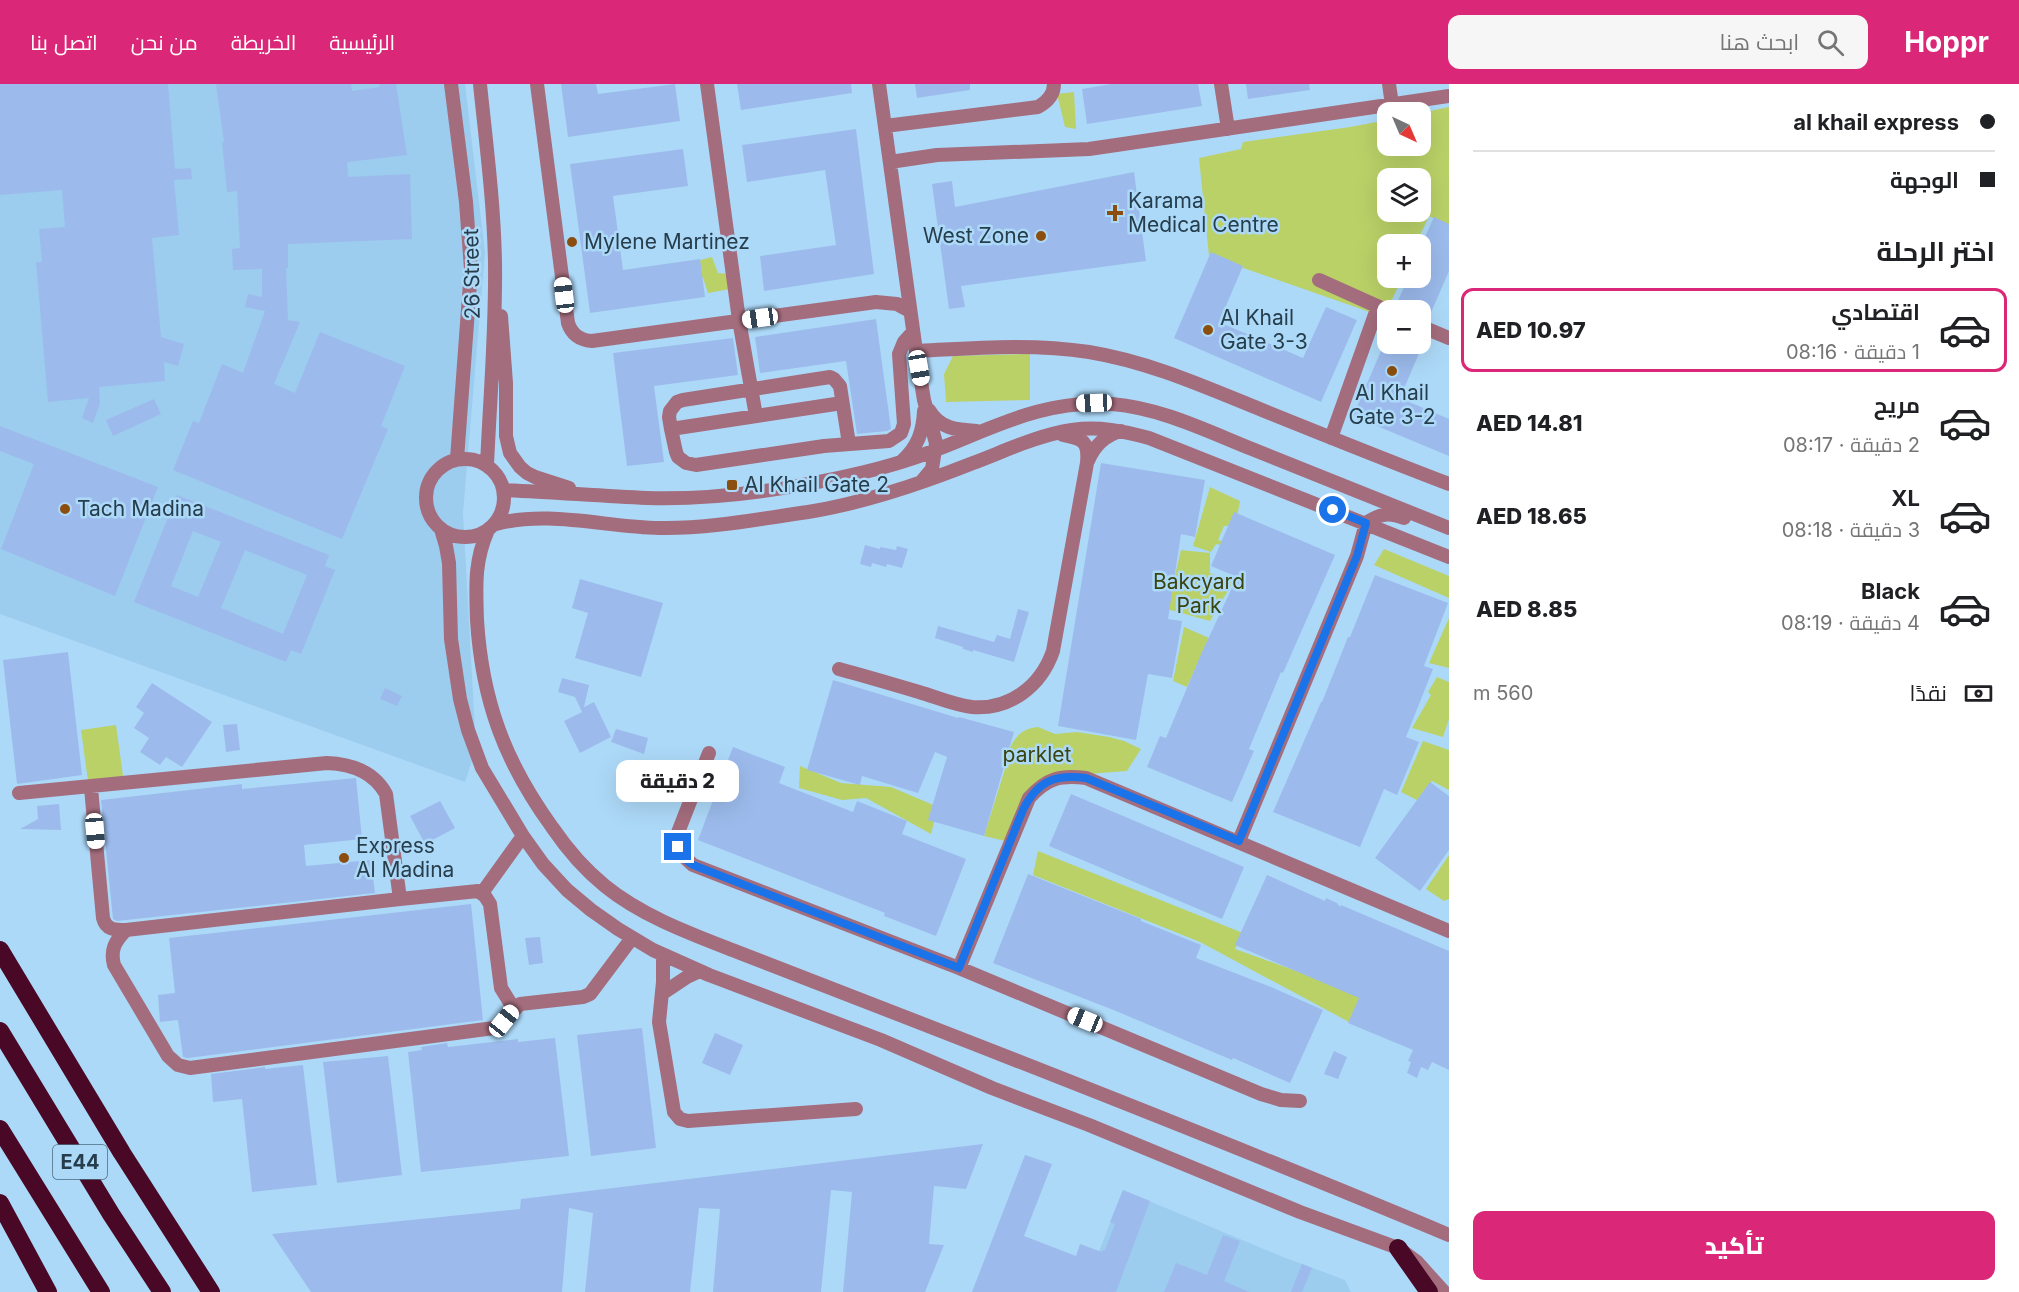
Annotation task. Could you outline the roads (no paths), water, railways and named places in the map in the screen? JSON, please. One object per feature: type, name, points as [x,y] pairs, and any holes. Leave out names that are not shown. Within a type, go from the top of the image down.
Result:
[{"type":"highway","points":[[0,950],[122,1153],[212,1292]]},
{"type":"highway","name":"E44","points":[[0,1031],[111,1214],[162,1292]]},
{"type":"highway","name":"E44","points":[[0,1129],[101,1292]]},
{"type":"highway","points":[[0,1203],[48,1292]]},
{"type":"highway","points":[[1398,1248],[1429,1292]]},
{"type":"street","name":"26 Street","points":[[451,84],[467,210],[471,269],[457,459]]},
{"type":"street","name":"26 Street","points":[[480,84],[492,201],[495,289],[487,465]]},
{"type":"street","points":[[537,84],[568,323],[572,332],[580,339],[592,341],[876,302],[897,304],[910,311]]},
{"type":"street","points":[[707,84],[739,320],[756,416]]},
{"type":"street","points":[[879,84],[916,351],[924,400],[935,436],[936,450],[932,469],[919,483]]},
{"type":"street","points":[[885,126],[1038,107],[1049,100],[1054,84]]},
{"type":"street","points":[[1221,84],[1228,129]]},
{"type":"street","points":[[1389,84],[1392,102]]},
{"type":"street","points":[[1411,102],[1449,96]]},
{"type":"street","points":[[890,162],[937,155],[1078,150],[1377,107]]},
{"type":"street","points":[[1319,280],[1377,306]]},
{"type":"street","points":[[495,289],[503,329],[506,436],[510,453],[520,467],[535,477],[588,494]]},
{"type":"street","points":[[1330,438],[1377,324]]},
{"type":"street","points":[[1431,331],[1449,338]]},
{"type":"street","points":[[849,444],[840,386],[830,377],[677,402],[670,411],[671,429],[678,457],[686,463],[696,465],[849,444],[889,441],[901,433],[904,424],[899,354],[903,342],[913,332]]},
{"type":"street","points":[[916,351],[1021,346],[1060,348],[1144,364],[1449,484]]},
{"type":"street","points":[[901,462],[912,451],[920,437],[924,400]]},
{"type":"street","points":[[924,400],[930,413],[946,427],[982,431]]},
{"type":"street","points":[[671,429],[842,403]]},
{"type":"street","points":[[504,490],[647,498],[732,494],[837,478],[901,462],[1018,416],[1055,406],[1094,403],[1133,407],[1183,421],[1445,526]]},
{"type":"street","points":[[1449,557],[1149,438],[1122,431],[1091,428],[1056,433],[874,498],[841,506],[687,528],[530,518],[492,527],[469,537],[459,537],[441,529],[432,520],[427,508],[427,489],[436,472],[445,464],[457,459],[473,459],[487,465],[498,475],[504,490],[505,503],[501,515],[492,527],[480,549],[476,586],[481,655],[494,719],[508,756],[537,807],[574,855],[604,886],[644,911],[712,942],[911,1019],[1449,1235]]},
{"type":"street","points":[[1087,463],[1098,444],[1122,431]]},
{"type":"street","points":[[839,669],[974,707],[1003,703],[1026,691],[1044,672],[1053,651],[1087,463],[1087,448],[1082,440],[1056,433]]},
{"type":"street","points":[[1239,841],[1357,556],[1366,523],[1379,515],[1389,513],[1414,521],[1445,526]]},
{"type":"street","points":[[441,529],[449,563],[450,619],[455,671],[468,730],[482,768],[523,836],[543,864],[567,890],[591,910],[632,938],[700,971],[881,1040],[992,1088],[1089,1125],[1300,1212],[1398,1248],[1417,1262],[1444,1292]]},
{"type":"street","points":[[1357,556],[1386,532]]},
{"type":"street","points":[[709,753],[677,835],[680,853],[687,862],[959,968],[1261,1094],[1281,1100],[1300,1101]]},
{"type":"street","points":[[19,794],[327,763],[354,767],[377,781],[386,794],[400,898]]},
{"type":"street","points":[[959,968],[1026,804],[1037,788],[1060,777],[1086,778],[1449,931]]},
{"type":"street","points":[[91,788],[104,923],[111,929],[126,930],[475,891],[482,893],[490,904],[501,988],[514,1009]]},
{"type":"street","points":[[482,893],[523,836]]},
{"type":"street","points":[[126,930],[114,946],[112,958],[114,965],[168,1056],[183,1067],[196,1068],[494,1028],[524,1003],[583,997],[590,994],[632,938]]},
{"type":"street","points":[[663,955],[663,993],[659,1022],[675,1112],[680,1119],[688,1121],[856,1109]]},
{"type":"street","points":[[663,993],[681,980],[700,971]]},
{"type":"place","name":"Karama Medical Centre","points":[[1115,213]]},
{"type":"place","name":"West Zone","points":[[1041,236]]},
{"type":"place","name":"Mylene Martinez","points":[[572,242]]},
{"type":"place","name":"Al Khail Gate 3-3","points":[[1208,330]]},
{"type":"place","name":"Al Khail Gate 3-2","points":[[1392,371]]},
{"type":"place","name":"Al Khail Gate 2","points":[[732,485]]},
{"type":"place","name":"Tach Madina","points":[[65,509]]},
{"type":"place","name":"Express Al Madina","points":[[344,858]]},
{"type":"park label","name":"Bakcyard Park","points":[[1199,594]]},
{"type":"park label","name":"parklet","points":[[1037,755]]}]
